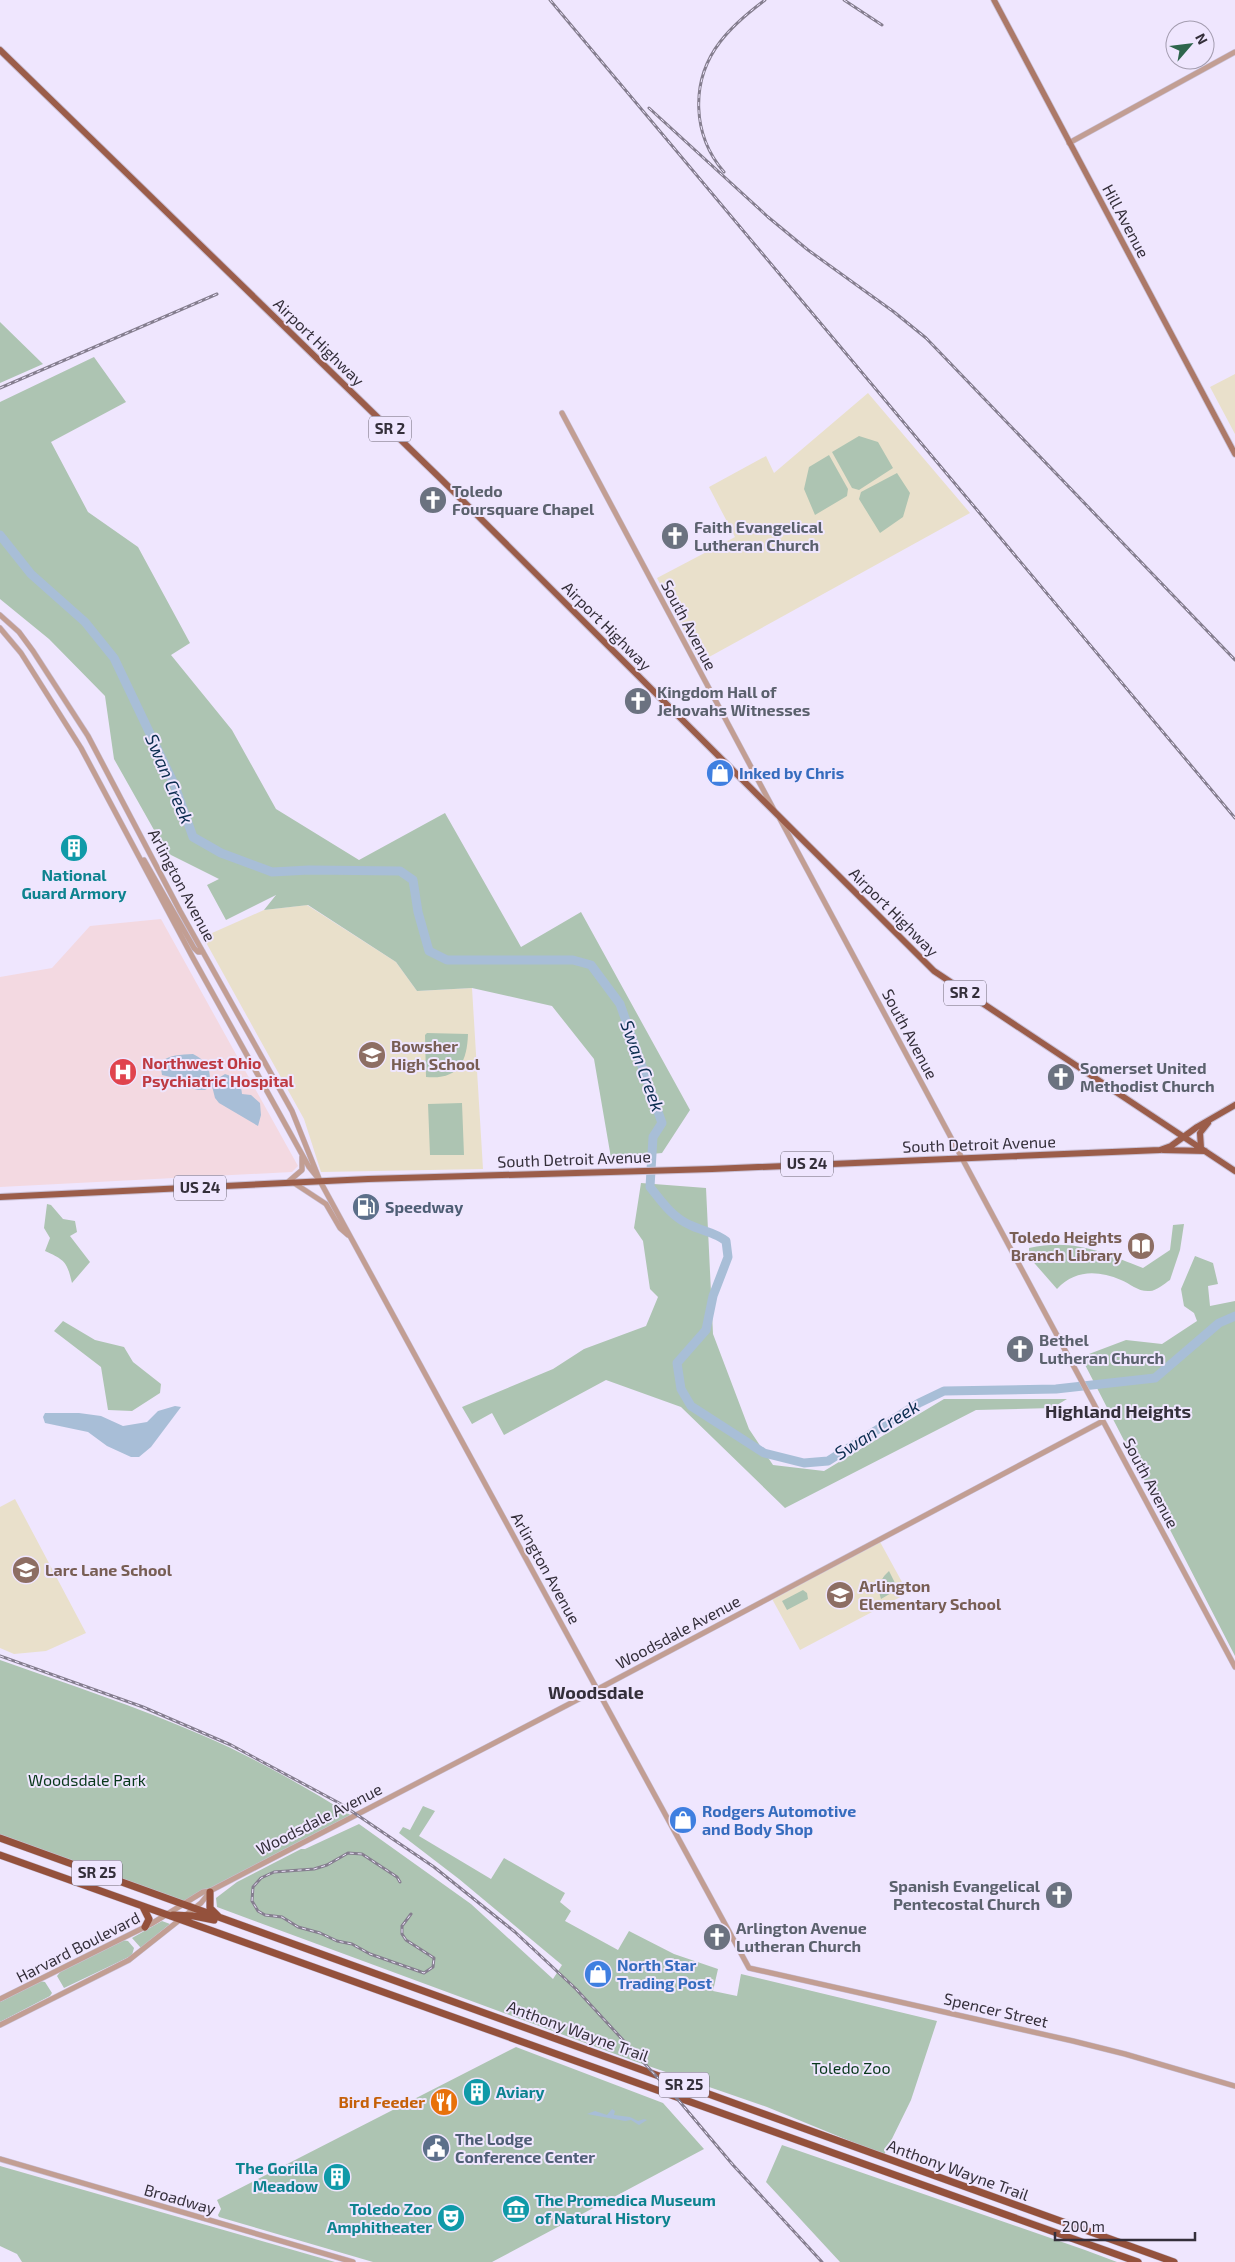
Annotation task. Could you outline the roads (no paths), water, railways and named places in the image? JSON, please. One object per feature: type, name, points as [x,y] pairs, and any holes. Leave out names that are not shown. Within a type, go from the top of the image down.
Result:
[{"type":"highway","name":"Anthony Wayne Trail","points":[[0,1838],[1174,2262]]},
{"type":"highway","name":"Anthony Wayne Trail","points":[[0,1855],[165,1914],[182,1918],[1138,2262]]},
{"type":"highway","points":[[210,1892],[210,1908],[221,1918]]},
{"type":"highway","points":[[143,1906],[149,1919],[144,1927]]},
{"type":"highway","points":[[182,1918],[211,1919],[241,1930],[262,1933]]},
{"type":"main road","name":"Hill Avenue","points":[[994,0],[1235,454]]},
{"type":"main road","name":"Airport Highway","points":[[0,50],[446,483],[934,971],[1235,1172]]},
{"type":"main road","name":"US 24","points":[[1160,1150],[1167,1148],[1214,1116],[1235,1105]]},
{"type":"main road","points":[[1160,1150],[1178,1152],[1203,1150],[1200,1133],[1214,1116]]},
{"type":"main road","name":"South Detroit Avenue","points":[[0,1197],[320,1181],[668,1170],[1160,1150]]},
{"type":"street","points":[[1069,143],[1235,52]]},
{"type":"street","name":"South Avenue","points":[[562,414],[1235,1667]]},
{"type":"street","name":"Arlington Avenue","points":[[0,615],[19,632],[79,721],[203,952],[292,1111],[320,1181],[750,1968]]},
{"type":"street","name":"Arlington Avenue","points":[[0,628],[21,653],[65,721],[309,1167],[320,1181]]},
{"type":"street","points":[[131,842],[151,870],[194,948],[198,952],[203,952]]},
{"type":"street","points":[[301,1152],[302,1170],[290,1183],[326,1204],[340,1228],[352,1239]]},
{"type":"street","name":"Woodsdale Avenue","points":[[165,1914],[203,1892],[210,1892],[598,1689],[1104,1421]]},
{"type":"street","name":"Woodsdale Avenue","points":[[182,1918],[207,1898],[210,1892]]},
{"type":"street","name":"Harvard Boulevard","points":[[0,1999],[144,1927],[165,1914]]},
{"type":"street","name":"Harvard Boulevard","points":[[0,2025],[129,1960],[182,1918]]},
{"type":"street","name":"Spencer Street","points":[[750,1968],[1081,2043],[1235,2086]]},
{"type":"street","name":"Broadway","points":[[0,2159],[353,2262]]},
{"type":"water","points":[[193,1054],[206,1064],[210,1080],[214,1081],[225,1074],[239,1083],[242,1094],[251,1095],[260,1103],[261,1115],[258,1126],[219,1103],[215,1098],[212,1086],[205,1090],[198,1090],[187,1087],[179,1079],[162,1075],[160,1063],[164,1060],[175,1056]]},
{"type":"water","points":[[175,1406],[181,1407],[151,1447],[139,1457],[131,1457],[107,1446],[88,1432],[45,1423],[43,1417],[45,1413],[79,1413],[101,1416],[123,1426],[147,1422],[158,1411]]},
{"type":"water","points":[[612,2109],[615,2111],[614,2115],[630,2117],[638,2121],[647,2120],[639,2125],[631,2120],[625,2121],[587,2114],[595,2111],[607,2115]]},
{"type":"waterway","name":"Swan Creek","points":[[0,535],[31,574],[85,622],[114,658],[175,786],[193,837],[221,853],[272,872],[309,870],[400,871],[413,880],[418,912],[429,951],[447,960],[573,960],[591,965],[620,1004],[662,1123],[653,1137],[650,1187],[678,1218],[726,1241],[728,1257],[713,1296],[706,1330],[677,1363],[681,1389],[691,1406],[764,1453],[804,1463],[828,1461],[919,1403],[944,1391],[1056,1389],[1155,1378],[1219,1323],[1235,1316]]},
{"type":"railway","points":[[550,0],[1235,818]]},
{"type":"railway","points":[[724,172],[713,157],[701,125],[699,108],[703,74],[710,57],[725,36],[765,0]]},
{"type":"railway","points":[[844,0],[882,25]]},
{"type":"railway","points":[[649,108],[768,217],[808,250],[894,312],[926,338],[1235,660]]},
{"type":"railway","points":[[0,388],[217,294]]},
{"type":"railway","points":[[0,1656],[143,1707],[231,1745],[341,1804],[434,1867],[515,1932],[576,1989],[680,2102],[733,2165],[822,2262]]},
{"type":"railway","points":[[400,1882],[397,1877],[362,1854],[348,1853],[327,1865],[314,1869],[274,1872],[261,1878],[253,1887],[252,1901],[258,1911],[265,1915],[282,1917],[298,1927],[320,1933],[337,1941],[352,1944],[370,1954],[424,1973],[433,1967],[434,1958],[406,1940],[402,1934],[402,1926],[411,1914]]},
{"type":"place","name":"Toledo Foursquare Chapel","points":[[433,500]]},
{"type":"place","name":"Faith Evangelical Lutheran Church","points":[[675,536]]},
{"type":"place","name":"Kingdom Hall of Jehovahs Witnesses","points":[[638,701]]},
{"type":"place","name":"Inked by Chris","points":[[720,773]]},
{"type":"place","name":"National Guard Armory","points":[[74,848]]},
{"type":"place","name":"Bowsher High School","points":[[372,1055]]},
{"type":"place","name":"Northwest Ohio Psychiatric Hospital","points":[[123,1072]]},
{"type":"place","name":"Somerset United Methodist Church","points":[[1061,1077]]},
{"type":"place","name":"Speedway","points":[[366,1207]]},
{"type":"place","name":"Toledo Heights Branch Library","points":[[1141,1246]]},
{"type":"place","name":"Bethel Lutheran Church","points":[[1020,1349]]},
{"type":"place","name":"Larc Lane School","points":[[26,1570]]},
{"type":"place","name":"Arlington Elementary School","points":[[840,1595]]},
{"type":"place","name":"Rodgers Automotive and Body Shop","points":[[683,1820]]},
{"type":"place","name":"Spanish Evangelical Pentecostal Church","points":[[1059,1895]]},
{"type":"place","name":"Arlington Avenue Lutheran Church","points":[[717,1937]]},
{"type":"place","name":"North Star Trading Post","points":[[598,1974]]},
{"type":"place","name":"Aviary","points":[[477,2092]]},
{"type":"place","name":"Bird Feeder","points":[[444,2102]]},
{"type":"place","name":"The Lodge Conference Center","points":[[436,2148]]},
{"type":"place","name":"The Gorilla Meadow","points":[[337,2177]]},
{"type":"place","name":"The Promedica Museum of Natural History","points":[[516,2209]]},
{"type":"place","name":"Toledo Zoo Amphitheater","points":[[451,2218]]},
{"type":"district","name":"Highland Heights","points":[[1118,1412]]},
{"type":"district","name":"Woodsdale","points":[[596,1693]]},
{"type":"park label","name":"Woodsdale Park","points":[[87,1780]]},
{"type":"park label","name":"Toledo Zoo","points":[[851,2068]]}]
